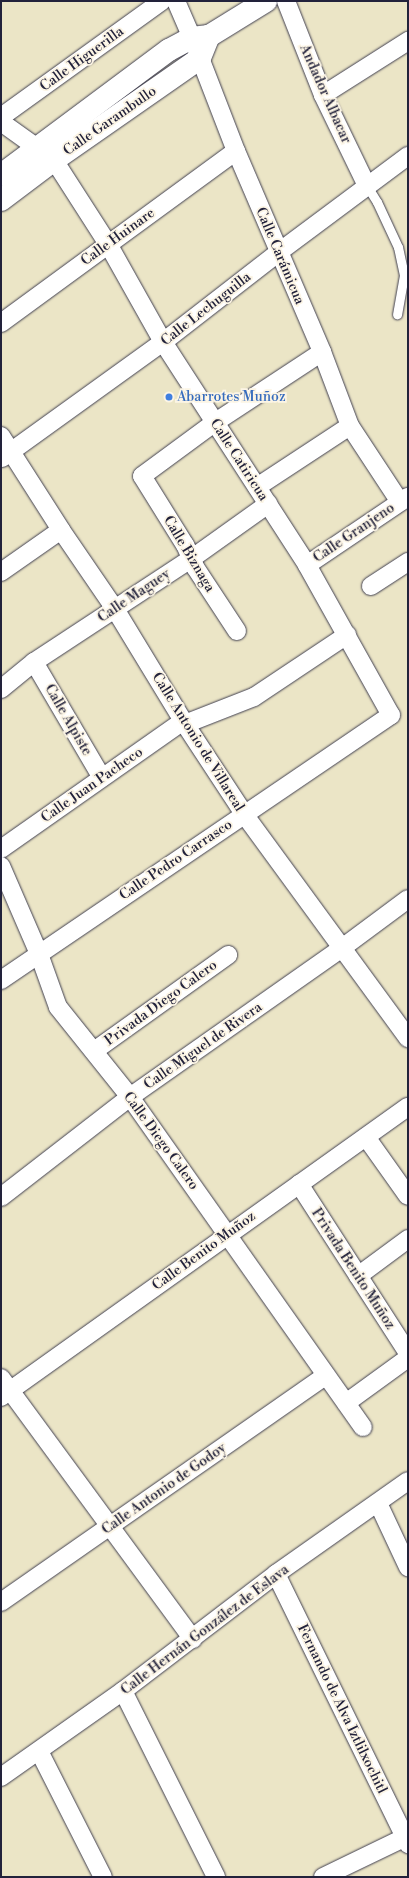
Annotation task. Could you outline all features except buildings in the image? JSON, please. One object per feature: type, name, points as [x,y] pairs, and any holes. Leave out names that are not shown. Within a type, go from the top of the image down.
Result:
[{"type":"street","name":"Calle Higuerilla","points":[[1,117],[162,1]]},
{"type":"street","points":[[176,1],[200,37],[200,58]]},
{"type":"street","name":"Calle Garambullo","points":[[1,200],[46,154],[169,50],[200,37],[266,1]]},
{"type":"street","name":"Andador Albacar","points":[[286,1],[323,94],[367,186]]},
{"type":"street","points":[[323,94],[408,41]]},
{"type":"street","name":"Calle Garambullo","points":[[1,175],[46,154],[200,58]]},
{"type":"street","name":"Calle Carámicua","points":[[200,58],[236,151],[322,352],[350,426],[404,500]]},
{"type":"street","name":"Calle Catiricua","points":[[1,122],[46,154],[108,244],[163,342],[307,565],[391,715]]},
{"type":"street","name":"Calle Huinare","points":[[1,323],[236,151]]},
{"type":"street","name":"Calle Lechuguilla","points":[[6,455],[163,342],[279,252],[408,156]]},
{"type":"street","points":[[214,422],[322,352]]},
{"type":"street","name":"Calle Biznaga","points":[[214,422],[142,476],[185,545],[195,567],[237,631]]},
{"type":"street","points":[[257,487],[350,426]]},
{"type":"street","name":"Calle Antonio de Villareal","points":[[1,436],[6,455],[115,609],[184,722],[244,814],[408,1038]]},
{"type":"street","name":"Calle Granjeno","points":[[307,565],[404,500]]},
{"type":"street","name":"Calle Maguey","points":[[1,689],[34,662],[191,558],[268,504]]},
{"type":"street","points":[[1,572],[60,530]]},
{"type":"street","points":[[371,586],[408,562]]},
{"type":"street","name":"Calle Juan Pacheco","points":[[1,849],[184,722],[254,697],[347,635]]},
{"type":"street","name":"Calle Alpiste","points":[[34,662],[102,778]]},
{"type":"street","name":"Calle Pedro Carrasco","points":[[1,980],[391,715]]},
{"type":"street","name":"Calle Diego Calero","points":[[1,866],[39,954],[58,1007],[130,1097],[346,1403]]},
{"type":"street","name":"Calle Miguel de Rivera","points":[[1,1197],[130,1097],[342,948],[408,899]]},
{"type":"street","name":"Privada Diego Calero","points":[[94,1051],[228,955]]},
{"type":"street","name":"Calle Benito Muñoz","points":[[4,1388],[408,1107]]},
{"type":"street","points":[[366,1137],[408,1196]]},
{"type":"street","name":"Privada Benito Muñoz","points":[[299,1184],[408,1353]]},
{"type":"street","points":[[358,1276],[408,1239]]},
{"type":"street","points":[[363,1427],[346,1403],[408,1358]]},
{"type":"street","name":"Calle Antonio de Godoy","points":[[1,1602],[326,1375]]},
{"type":"street","points":[[4,1388],[193,1639]]},
{"type":"street","name":"Calle Hernán González de Eslava","points":[[1,1777],[40,1751],[123,1691],[193,1639],[276,1574],[408,1481]]},
{"type":"street","points":[[378,1503],[408,1568]]},
{"type":"street","name":"Fernando de Alva Iztlilxochitl","points":[[276,1574],[407,1839]]},
{"type":"street","points":[[123,1691],[216,1877]]},
{"type":"street","points":[[40,1751],[103,1877]]},
{"type":"street","points":[[323,1877],[407,1839]]},
{"type":"lane","points":[[367,186],[378,202],[398,247],[404,275],[398,314]]},
{"type":"place","name":"Abarrotes Muñoz","points":[[169,397]]}]
